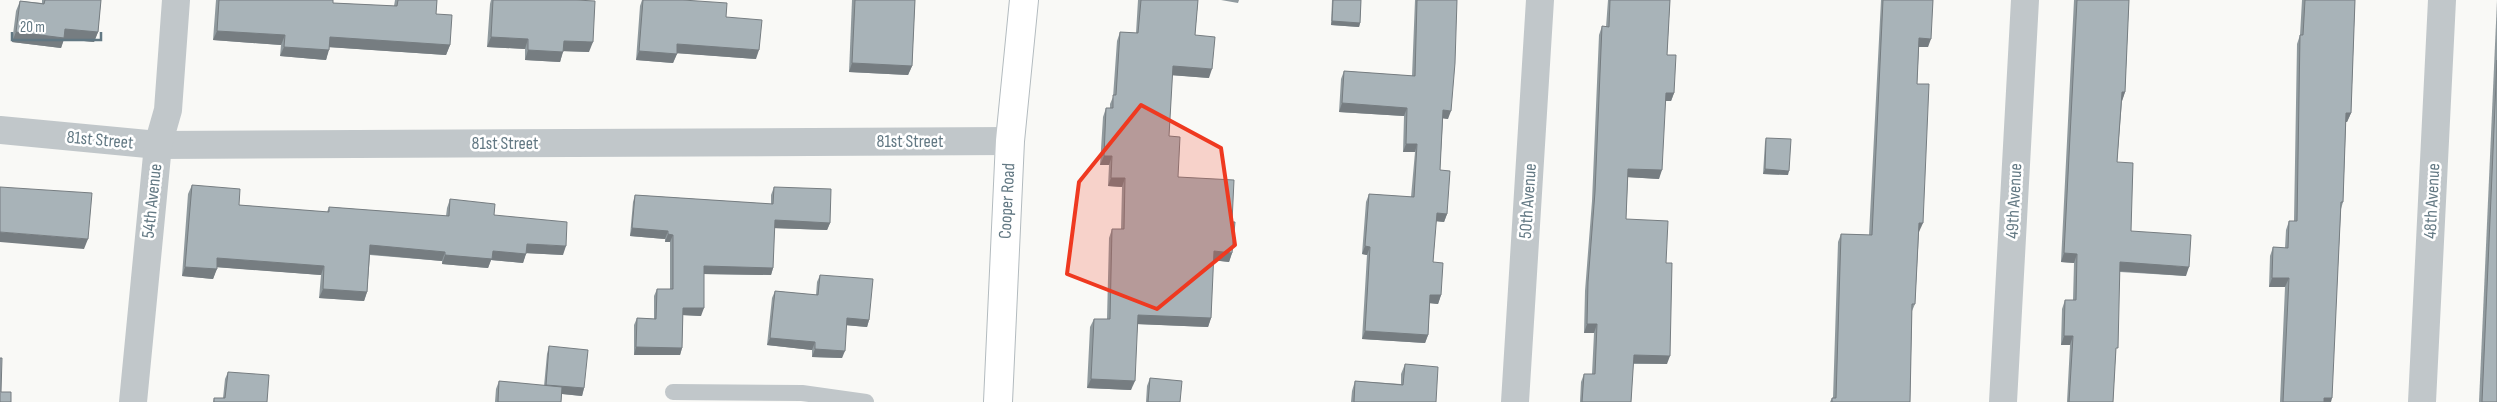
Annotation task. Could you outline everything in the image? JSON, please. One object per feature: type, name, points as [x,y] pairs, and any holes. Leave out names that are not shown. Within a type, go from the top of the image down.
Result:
[{"type":"street","name":"54th Avenue","points":[[133,402],[158,145],[168,110],[176,0]]},
{"type":"street","name":"Cooper Road","points":[[998,402],[1010,141],[1024,0]]},
{"type":"street","name":"50th Avenue","points":[[1515,402],[1540,0]]},
{"type":"street","name":"49th Avenue","points":[[2003,402],[2025,0]]},
{"type":"street","name":"48th Avenue","points":[[2422,402],[2442,0]]},
{"type":"street","name":"81st Street","points":[[0,130],[158,145],[1010,141]]},
{"type":"lane","points":[[673,392],[802,393],[866,402]]},
{"type":"highlighted area","points":[[1141,105],[1221,148],[1235,245],[1157,309],[1067,274],[1079,182]]},
{"type":"building","points":[[45,0],[101,0],[98,32],[65,29],[64,38],[16,32],[20,1],[44,4]]},
{"type":"building","points":[[219,0],[333,0],[333,3],[397,6],[398,0],[437,0],[436,14],[452,15],[450,45],[330,37],[329,50],[284,47],[285,35],[217,31]]},
{"type":"building","points":[[493,0],[595,1],[593,42],[564,41],[563,52],[528,50],[528,39],[491,37]]},
{"type":"building","points":[[643,0],[727,3],[726,17],[762,20],[759,50],[677,44],[677,54],[639,51]]},
{"type":"building","points":[[855,0],[915,0],[912,66],[852,63]]},
{"type":"building","points":[[1141,0],[1198,0],[1195,35],[1215,37],[1212,69],[1173,66],[1169,136],[1180,137],[1178,177],[1234,180],[1232,222],[1235,222],[1232,253],[1214,251],[1211,318],[1138,315],[1135,381],[1091,379],[1094,319],[1110,319],[1112,229],[1124,229],[1125,178],[1111,178],[1112,156],[1104,156],[1106,108],[1113,108],[1113,95],[1116,95],[1120,32],[1138,33]]},
{"type":"building","points":[[1333,0],[1361,0],[1360,23],[1332,21]]},
{"type":"building","points":[[1417,0],[1457,0],[1451,111],[1443,110],[1440,170],[1450,171],[1447,214],[1437,213],[1433,262],[1443,263],[1441,295],[1430,295],[1428,335],[1365,331],[1370,247],[1365,246],[1369,194],[1414,197],[1417,144],[1406,144],[1407,108],[1342,103],[1344,71],[1415,76]]},
{"type":"building","points":[[1610,0],[1670,0],[1667,55],[1676,55],[1674,93],[1666,93],[1662,170],[1628,169],[1626,219],[1668,221],[1666,263],[1672,263],[1670,356],[1634,355],[1631,402],[1582,402],[1584,374],[1595,374],[1597,324],[1587,324],[1588,282],[1595,192],[1602,26],[1609,27]]},
{"type":"building","points":[[1883,0],[1933,0],[1931,39],[1919,38],[1917,84],[1929,84],[1923,223],[1919,223],[1915,304],[1912,304],[1910,402],[1832,402],[1832,398],[1836,398],[1841,234],[1872,235]]},
{"type":"building","points":[[2077,0],[2129,0],[2125,92],[2122,92],[2117,162],[2133,163],[2131,231],[2191,235],[2189,267],[2120,262],[2118,348],[2116,348],[2113,402],[2069,402],[2073,336],[2064,336],[2065,300],[2076,300],[2077,254],[2064,253]]},
{"type":"building","points":[[2305,0],[2355,0],[2351,113],[2346,113],[2332,398],[2324,398],[2324,402],[2283,402],[2289,278],[2272,278],[2273,247],[2288,248],[2289,221],[2297,221],[2300,35],[2303,35]]},
{"type":"building","points":[[2497,60],[2497,402],[2482,402]]},
{"type":"building","points":[[1766,138],[1791,139],[1789,171],[1765,169]]},
{"type":"building","points":[[192,185],[240,189],[239,205],[329,212],[329,207],[449,216],[450,199],[495,204],[494,215],[567,222],[566,246],[527,244],[526,254],[493,251],[492,259],[445,255],[445,252],[370,245],[367,292],[323,289],[324,266],[217,258],[217,269],[185,267]]},
{"type":"building","points":[[0,187],[92,193],[88,239],[0,232]]},
{"type":"building","points":[[774,187],[831,189],[830,223],[775,220],[773,268],[704,266],[704,308],[683,308],[682,348],[636,347],[637,318],[656,319],[657,289],[673,289],[673,235],[668,234],[668,231],[632,228],[635,195],[773,204]]},
{"type":"building","points":[[820,275],[873,279],[869,320],[847,318],[845,351],[815,349],[815,342],[770,338],[775,291],[818,295]]},
{"type":"building","points":[[549,346],[588,350],[584,388],[546,385]]},
{"type":"building","points":[[0,358],[2,358],[1,392],[11,392],[11,402],[0,402]]},
{"type":"building","points":[[1405,364],[1438,367],[1436,402],[1354,402],[1355,381],[1403,385]]},
{"type":"building","points":[[228,372],[269,375],[267,402],[214,402],[214,398],[225,398]]},
{"type":"building","points":[[1150,378],[1182,381],[1180,402],[1148,402]]},
{"type":"building","points":[[499,381],[562,387],[561,402],[498,402]]}]
